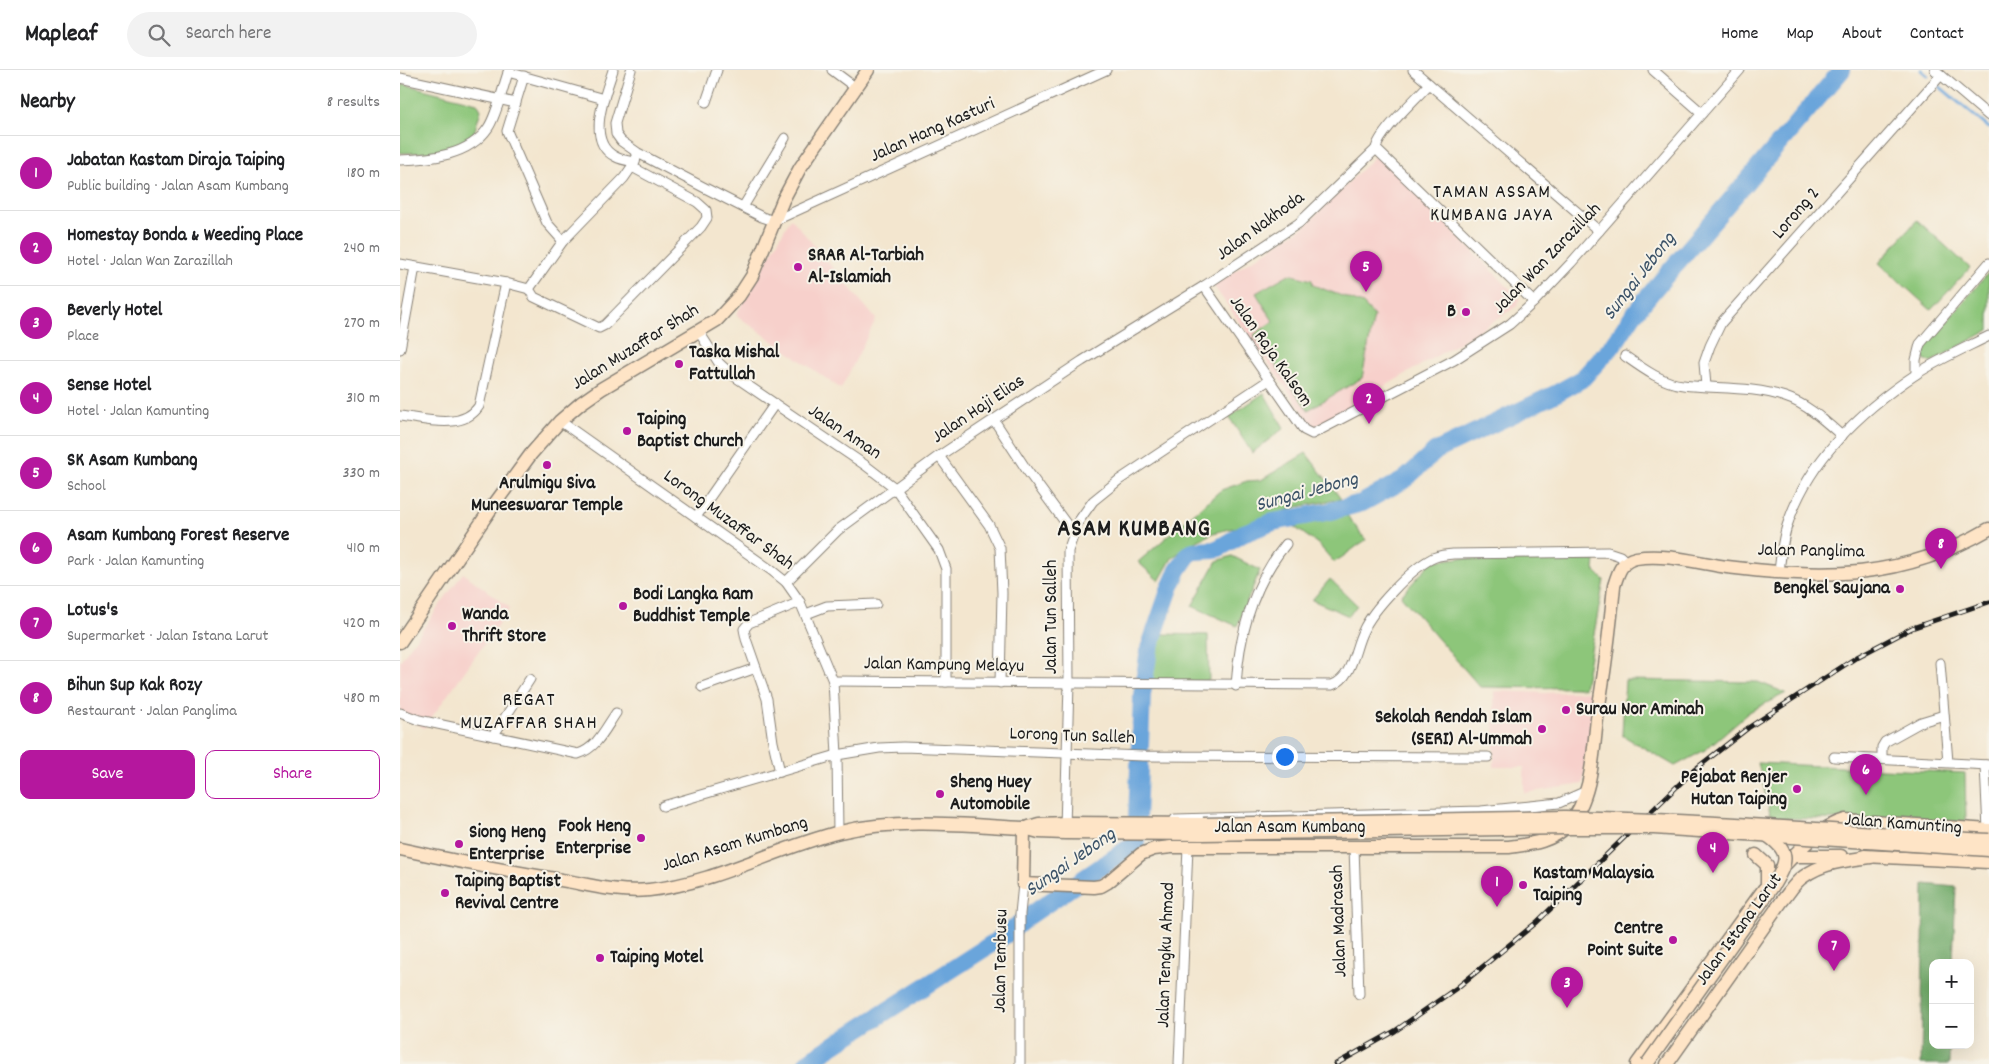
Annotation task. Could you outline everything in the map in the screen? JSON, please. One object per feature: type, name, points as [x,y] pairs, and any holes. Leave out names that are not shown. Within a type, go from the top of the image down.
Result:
[{"type":"main road","name":"Jalan Muzaffar Shah","points":[[400,642],[488,513],[531,454],[560,421],[581,403],[601,390],[717,320],[739,296],[752,276],[774,221],[800,168],[868,70]]},
{"type":"main road","name":"Jalan Panglima","points":[[1626,562],[1635,558],[1656,558],[1779,572],[1849,574],[1900,566],[1934,556],[1989,529]]},
{"type":"main road","points":[[1586,791],[1604,684],[1614,586],[1618,572],[1626,562]]},
{"type":"main road","name":"Jalan Asam Kumbang","points":[[1023,884],[1094,887],[1108,882],[1141,854],[1147,851],[1171,847],[1509,847],[1531,844],[1552,838],[1568,825],[1577,813],[1586,791]]},
{"type":"main road","name":"Jalan Asam Kumbang","points":[[1148,829],[1161,824],[1203,829],[1565,817],[1673,820]]},
{"type":"main road","name":"Jalan Kamunting","points":[[1673,820],[1989,833]]},
{"type":"main road","name":"Jalan Kamunting","points":[[1794,856],[1822,830],[1833,823],[1850,820],[1989,833]]},
{"type":"main road","name":"Jalan Asam Kumbang","points":[[400,849],[550,879],[634,891],[661,888],[722,873],[838,833],[900,824],[1024,828],[1039,832],[1065,828],[1654,828]]},
{"type":"main road","name":"Jalan Tembusu","points":[[1023,884],[1024,828]]},
{"type":"main road","name":"Jalan Kamunting","points":[[1654,828],[1989,850]]},
{"type":"main road","points":[[1822,830],[1821,840],[1826,847],[1871,857]]},
{"type":"main road","name":"Jalan Istana Larut","points":[[1647,1064],[1773,886],[1784,867],[1783,850],[1779,844],[1764,834]]},
{"type":"main road","points":[[1756,855],[1767,865],[1767,884]]},
{"type":"main road","points":[[1794,856],[1871,857]]},
{"type":"main road","points":[[1794,856],[1801,862],[1802,877]]},
{"type":"main road","name":"Jalan Istana Larut","points":[[1637,1064],[1767,884],[1794,856]]},
{"type":"main road","name":"Jalan Kamunting","points":[[1871,857],[1989,862]]},
{"type":"main road","name":"Jalan Istana Larut","points":[[1668,1064],[1782,901],[1802,877],[1818,868],[1833,863],[1871,857]]},
{"type":"street","points":[[400,264],[506,283],[529,289],[534,297],[598,328],[605,325],[702,228],[707,218],[706,210],[697,202],[616,157],[606,148],[602,141],[598,122],[614,70]]},
{"type":"street","points":[[631,70],[615,123],[616,134],[621,140],[638,153],[743,208],[774,221]]},
{"type":"street","points":[[706,102],[716,70]]},
{"type":"street","points":[[832,70],[856,88]]},
{"type":"street","name":"Jalan Hang Kasturi","points":[[774,221],[1106,70]]},
{"type":"street","points":[[1413,70],[1599,231]]},
{"type":"street","points":[[1653,70],[1702,113]]},
{"type":"street","name":"Jalan Wan Zarazillah","points":[[1312,434],[1462,355],[1510,324],[1534,302],[1599,231],[1740,70]]},
{"type":"street","points":[[400,160],[433,159],[466,147],[481,137],[493,118],[508,71],[604,99]]},
{"type":"street","points":[[1938,73],[1989,116]]},
{"type":"street","name":"Lorong 2","points":[[1706,386],[1704,363],[1721,323],[1938,73]]},
{"type":"street","points":[[524,76],[507,131],[547,223],[563,241]]},
{"type":"street","points":[[400,78],[516,104]]},
{"type":"street","name":"Jalan Nakhoda","points":[[1204,286],[1304,219],[1376,149],[1377,142],[1384,132],[1429,84]]},
{"type":"street","points":[[743,208],[785,138]]},
{"type":"street","points":[[1376,149],[1534,302]]},
{"type":"street","points":[[529,289],[563,241],[633,165],[638,153]]},
{"type":"street","points":[[1916,374],[1916,360],[1920,344],[1989,263]]},
{"type":"street","points":[[400,349],[415,267]]},
{"type":"street","points":[[400,416],[444,421],[460,420],[475,412],[479,406],[506,283]]},
{"type":"street","name":"Jalan Raja Kalsom","points":[[1204,286],[1304,430],[1312,434]]},
{"type":"street","name":"Jalan Haji Elias","points":[[786,582],[838,530],[939,456],[1082,360],[1204,286]]},
{"type":"street","name":"Jalan Aman","points":[[699,332],[720,363],[731,374],[865,465],[895,488],[939,550],[946,569],[946,682]]},
{"type":"street","points":[[1779,572],[1784,539],[1796,501],[1830,450],[1842,436],[1869,410],[1916,374],[1989,336]]},
{"type":"street","points":[[1625,356],[1660,378],[1681,385],[1706,386],[1786,397],[1801,404],[1822,418],[1842,436]]},
{"type":"street","name":"Jalan Tun Salleh","points":[[1065,828],[1069,683],[1068,551],[1078,522],[1093,501],[1119,480],[1269,380]]},
{"type":"street","points":[[696,517],[774,405]]},
{"type":"street","points":[[994,420],[1026,469],[1073,533]]},
{"type":"street","name":"Lorong Muzaffar Shah","points":[[560,421],[786,582],[800,602],[833,681],[838,755],[838,833]]},
{"type":"street","points":[[939,456],[989,525],[1000,548],[1002,587],[1000,683]]},
{"type":"street","points":[[1236,686],[1240,646],[1250,607],[1267,570],[1286,544]]},
{"type":"street","name":"Jalan Kampung Melayu","points":[[833,681],[1236,686],[1316,686],[1336,684],[1346,676],[1364,629],[1377,608],[1431,558],[1453,554],[1608,552],[1620,556],[1626,562]]},
{"type":"street","points":[[780,772],[773,742],[767,698],[744,629],[748,623],[800,602]]},
{"type":"street","points":[[806,614],[827,606],[876,604]]},
{"type":"street","points":[[1940,663],[1948,762]]},
{"type":"street","points":[[702,687],[756,668]]},
{"type":"street","points":[[493,736],[530,679]]},
{"type":"street","points":[[400,713],[420,720],[578,754],[587,751],[596,743],[616,713]]},
{"type":"street","points":[[1882,759],[1882,747],[1885,742],[1921,722],[1944,715]]},
{"type":"street","name":"Lorong Tun Salleh","points":[[664,806],[838,755],[879,748],[902,747],[1129,756],[1488,757]]},
{"type":"street","points":[[1834,757],[1987,765],[1989,833]]},
{"type":"street","name":"Jalan Asam Kumbang","points":[[1161,824],[1170,819],[1208,817],[1490,810],[1559,803],[1586,791]]},
{"type":"street","name":"Jalan Tengku Ahmad","points":[[1179,1064],[1188,847]]},
{"type":"street","name":"Jalan Madrasah","points":[[1354,847],[1359,994]]},
{"type":"street","name":"Jalan Tembusu","points":[[1020,1064],[1020,914],[1023,884]]},
{"type":"shaded area","points":[[1377,154],[1520,299],[1517,306],[1472,335],[1314,428],[1213,285],[1304,227]]},
{"type":"shaded area","name":"SRAR Al-Tarbiah Al-Islamiah","points":[[791,218],[876,319],[841,389],[736,315]]},
{"type":"shaded area","points":[[463,573],[510,608],[424,728],[400,711],[400,661]]},
{"type":"shaded area","name":"Sekolah Rendah Islam (SERI) Al-Ummah","points":[[1494,691],[1545,693],[1596,691],[1583,784],[1524,793],[1524,767],[1494,767]]},
{"type":"green space","points":[[403,84],[477,103],[481,110],[473,136],[454,146],[438,151],[400,153],[400,96]]},
{"type":"green space","points":[[1917,220],[1970,268],[1931,310],[1879,263]]},
{"type":"green space","points":[[1989,272],[1989,330],[1931,362],[1924,359],[1925,347]]},
{"type":"green space","points":[[1289,274],[1312,280],[1313,285],[1363,304],[1374,316],[1362,378],[1308,410],[1254,335],[1273,321],[1256,293]]},
{"type":"green space","points":[[1264,393],[1284,428],[1252,453],[1229,417]]},
{"type":"green space","points":[[1306,453],[1341,499],[1296,507],[1255,523],[1213,533],[1191,544],[1172,558],[1159,581],[1138,562],[1221,490],[1247,481],[1261,480]]},
{"type":"green space","points":[[1346,514],[1366,540],[1334,562],[1318,544],[1293,526]]},
{"type":"green space","points":[[1232,556],[1260,570],[1237,626],[1192,606],[1217,561]]},
{"type":"green space","points":[[1460,558],[1595,560],[1594,570],[1604,580],[1584,688],[1480,687],[1401,596],[1432,561]]},
{"type":"green space","points":[[1330,579],[1357,605],[1349,616],[1312,600]]},
{"type":"green space","points":[[1160,634],[1208,635],[1209,681],[1149,683],[1153,653]]},
{"type":"green space","points":[[1625,680],[1758,682],[1786,693],[1749,712],[1705,750],[1675,766],[1622,735]]},
{"type":"green space","points":[[1758,763],[1965,773],[1966,822],[1771,818]]},
{"type":"green space","points":[[1924,884],[1956,887],[1953,959],[1929,959],[1929,1049],[1950,1049],[1949,1064],[1921,1064]]},
{"type":"waterway","name":"Sungai Jebong","points":[[806,1064],[1007,934],[1026,918],[1136,843],[1142,695],[1149,649],[1170,588],[1178,570],[1189,554],[1195,551],[1214,550],[1244,533],[1273,522],[1362,503],[1404,480],[1436,451],[1582,379],[1614,344],[1633,315],[1651,293],[1842,70]]},
{"type":"waterway","points":[[1921,70],[1928,76]]},
{"type":"waterway","points":[[1939,86],[1989,128]]},
{"type":"railway","points":[[1336,1064],[1395,1031],[1458,987],[1537,922],[1693,771],[1748,728],[1857,657],[1912,628],[1989,602]]},
{"type":"place","name":"SRAR Al-Tarbiah Al-Islamiah","points":[[798,267]]},
{"type":"place","name":"SK Asam Kumbang","points":[[1366,292]]},
{"type":"place","name":"B","points":[[1466,312]]},
{"type":"place","name":"Taska Mishal Fattullah","points":[[679,364]]},
{"type":"place","name":"Homestay Bonda & Weeding Place","points":[[1369,424]]},
{"type":"place","name":"Taiping Baptist Church","points":[[627,431]]},
{"type":"place","name":"Arulmigu Siva Muneeswarar Temple","points":[[547,465]]},
{"type":"place","name":"Bihun Sup Kak Rozy","points":[[1941,569]]},
{"type":"place","name":"Bengkel Saujana","points":[[1900,589]]},
{"type":"place","name":"Bodi Langka Ram Buddhist Temple","points":[[623,606]]},
{"type":"place","name":"Wanda Thrift Store","points":[[452,626]]},
{"type":"place","name":"Surau Nor Aminah","points":[[1566,710]]},
{"type":"place","name":"Sekolah Rendah Islam (SERI) Al-Ummah","points":[[1542,729]]},
{"type":"place","name":"Pejabat Renjer Hutan Taiping","points":[[1797,789]]},
{"type":"place","name":"Sheng Huey Automobile","points":[[940,794]]},
{"type":"place","name":"Asam Kumbang Forest Reserve","points":[[1866,795]]},
{"type":"place","name":"Fook Heng Enterprise","points":[[641,838]]},
{"type":"place","name":"Siong Heng Enterprise","points":[[459,844]]},
{"type":"place","name":"Sense Hotel","points":[[1713,873]]},
{"type":"place","name":"Kastam Malaysia Taiping","points":[[1523,885]]},
{"type":"place","name":"Taiping Baptist Revival Centre","points":[[445,893]]},
{"type":"place","name":"Jabatan Kastam Diraja Taiping","points":[[1497,907]]},
{"type":"place","name":"Centre Point Suite","points":[[1673,940]]},
{"type":"place","name":"Taiping Motel","points":[[600,958]]},
{"type":"place","name":"Lotus's","points":[[1834,971]]},
{"type":"place","name":"Beverly Hotel","points":[[1567,1008]]},
{"type":"district","name":"TAMAN ASSAM KUMBANG JAYA","points":[[1492,204]]},
{"type":"district","name":"ASAM KUMBANG","points":[[1134,530]]},
{"type":"district","name":"REGAT MUZAFFAR SHAH","points":[[529,712]]}]
